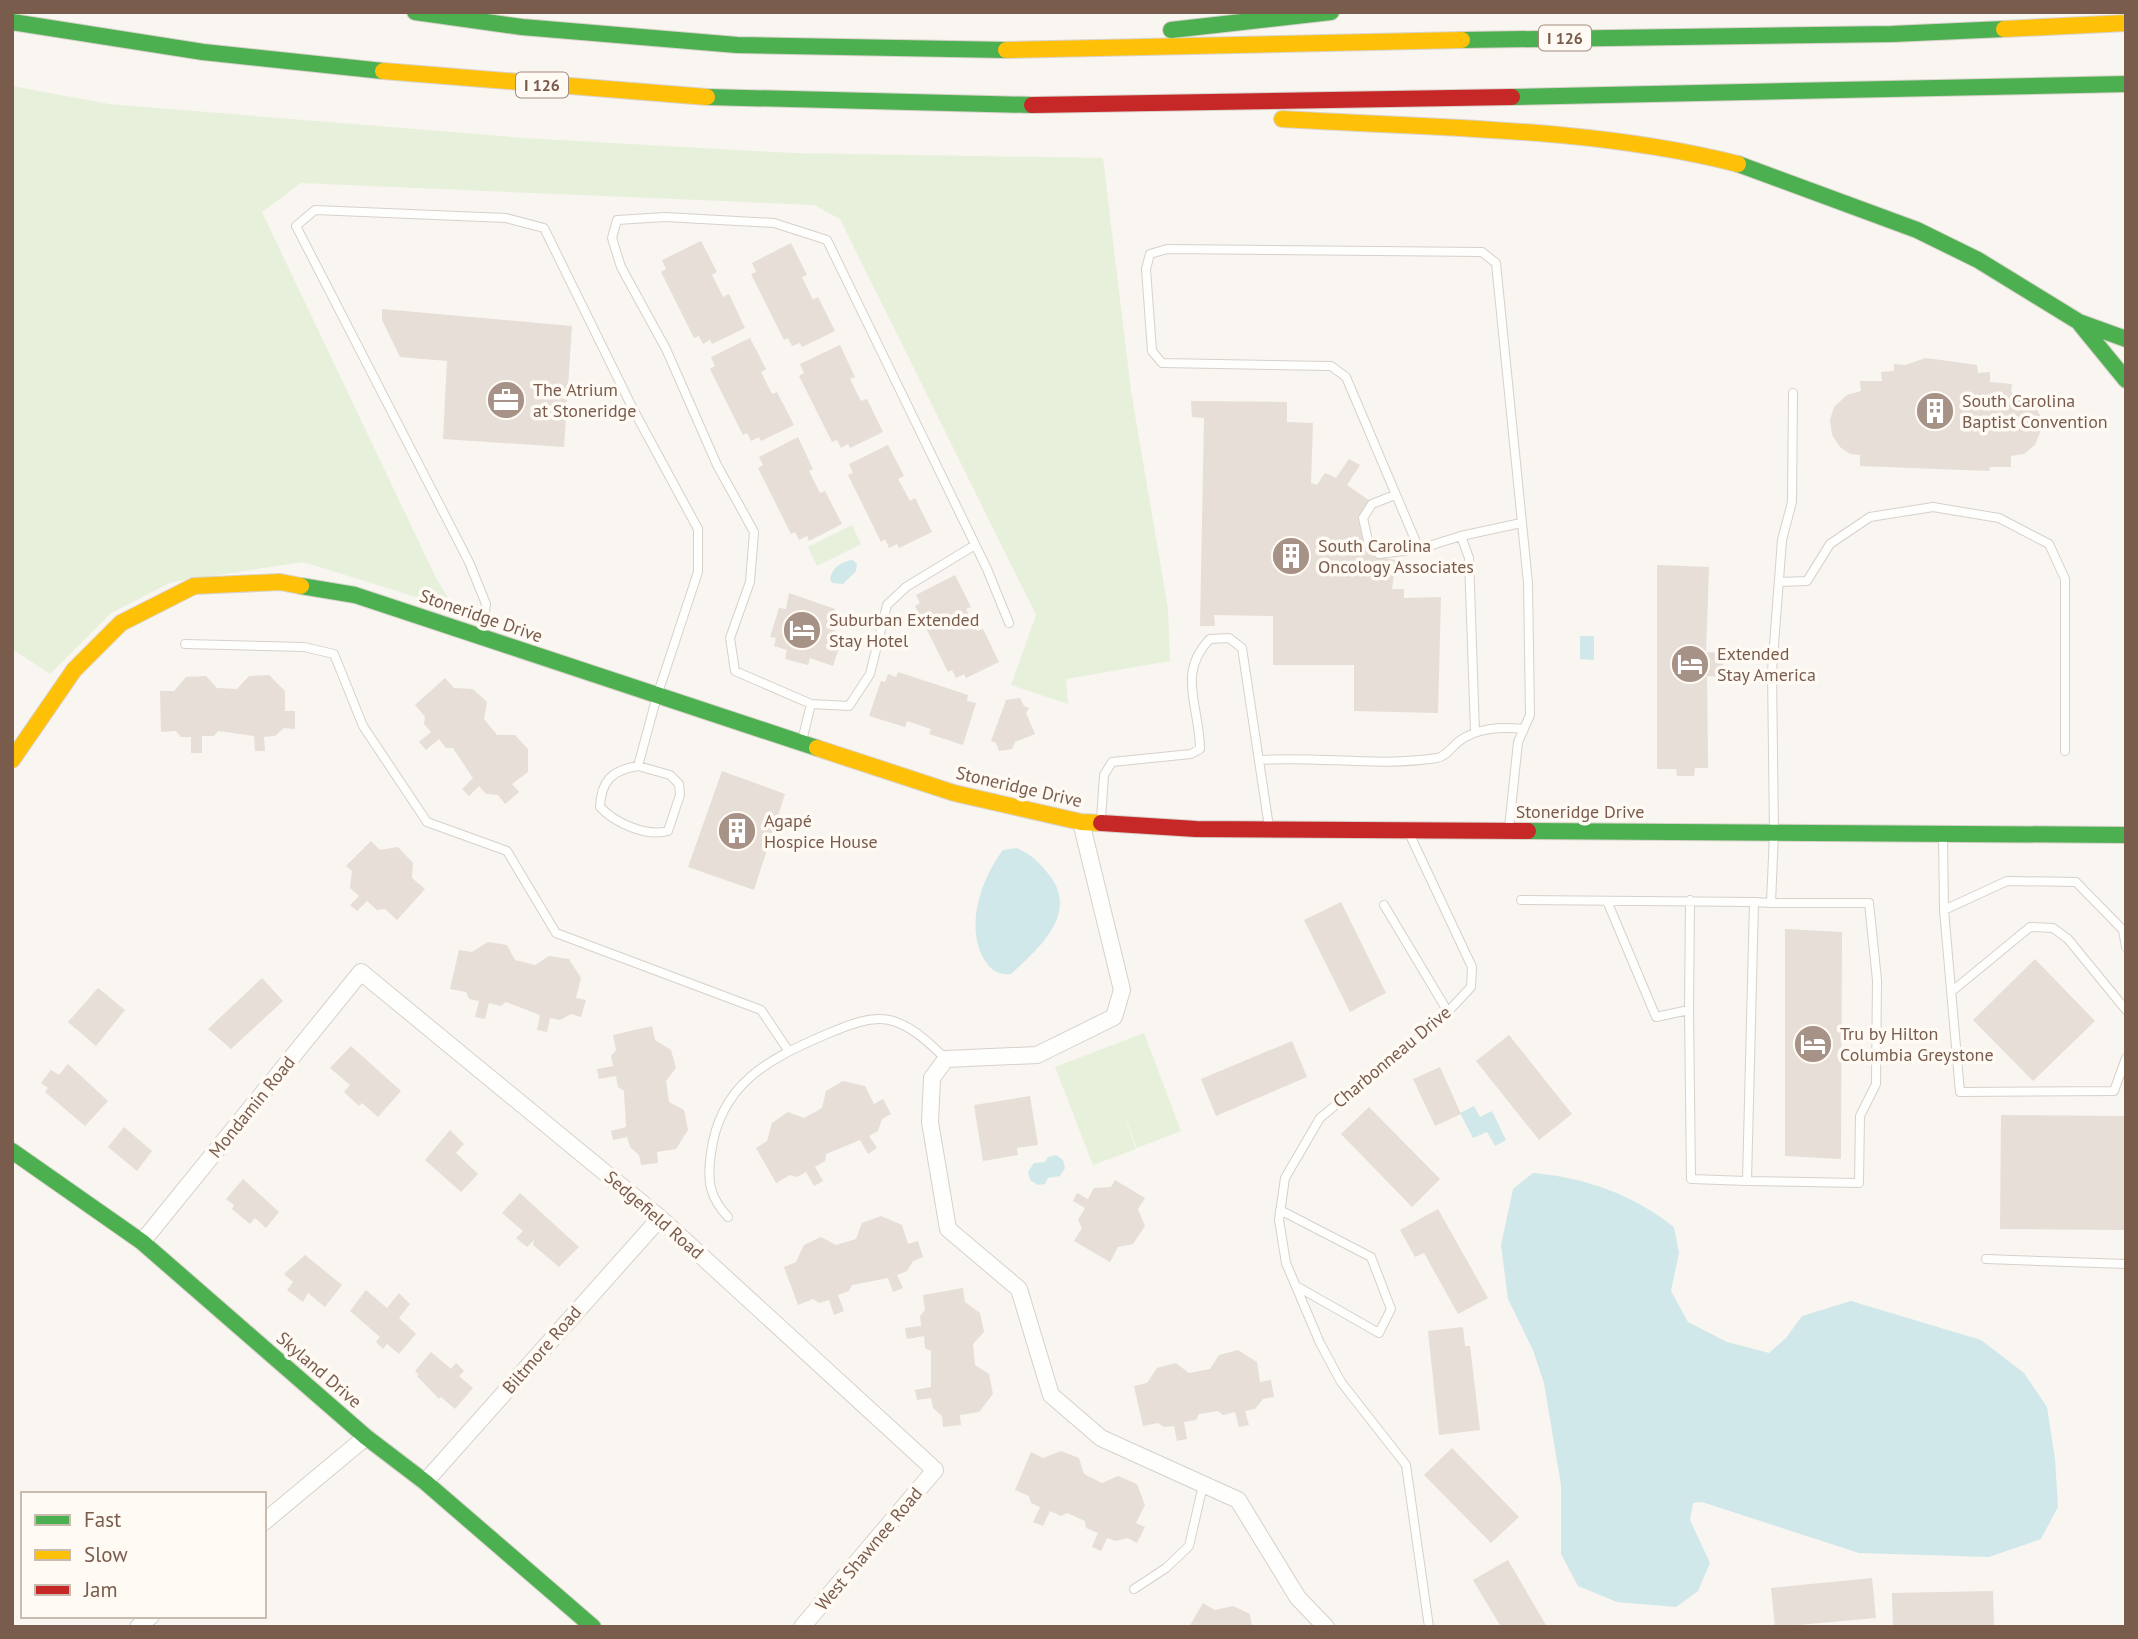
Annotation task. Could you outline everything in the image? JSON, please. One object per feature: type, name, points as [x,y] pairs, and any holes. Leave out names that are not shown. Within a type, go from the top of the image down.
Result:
[{"type":"main road","name":"I 126","points":[[415,12],[522,27],[737,45],[1018,50],[1892,34],[2118,23]]},
{"type":"main road","points":[[1018,50],[1331,12]]},
{"type":"main road","points":[[2030,12],[2118,23]]},
{"type":"main road","name":"I 126","points":[[12,22],[203,52],[518,84],[785,100],[1075,106],[2126,84]]},
{"type":"main road","points":[[1075,106],[1573,137],[1692,152],[1808,186],[1917,230],[1978,260],[2079,322],[2126,339]]},
{"type":"main road","points":[[2079,322],[2126,380]]},
{"type":"main road","name":"Stoneridge Drive","points":[[12,761],[74,670],[121,623],[194,586],[280,582],[343,593],[954,793],[1081,822],[1196,829],[1270,830],[2126,835]]},
{"type":"main road","name":"Skyland Drive","points":[[12,1151],[142,1242],[366,1437],[425,1482],[593,1627]]},
{"type":"street","points":[[1081,822],[1122,990],[1114,1017],[1037,1055],[946,1059],[932,1078],[930,1122],[948,1229],[1019,1289],[1051,1395],[1101,1438],[1237,1500],[1298,1598],[1326,1627]]},
{"type":"street","name":"Sedgefield Road","points":[[361,972],[660,1218],[935,1470]]},
{"type":"street","name":"Mondamin Road","points":[[142,1242],[361,972]]},
{"type":"street","name":"Biltmore Road","points":[[425,1482],[660,1218]]},
{"type":"street","points":[[266,1520],[366,1437]]},
{"type":"street","name":"West Shawnee Road","points":[[802,1627],[935,1470]]},
{"type":"lane","points":[[482,637],[486,604],[469,562],[296,226],[315,210],[506,218],[544,228],[633,409],[698,529],[698,572],[657,696],[638,765]]},
{"type":"lane","points":[[975,545],[906,587],[887,606],[870,674],[849,706],[811,704],[736,671],[730,638],[750,582],[754,532],[717,465],[666,349],[621,267],[612,238],[617,220],[665,217],[774,223],[827,240],[975,545],[1009,623]]},
{"type":"lane","points":[[1419,549],[1346,377],[1331,366],[1162,363],[1152,351],[1146,269],[1150,254],[1167,249],[1482,252],[1496,262],[1528,583],[1530,715],[1518,742],[1509,831]]},
{"type":"lane","points":[[1771,903],[1774,833],[1772,671],[1782,540],[1792,502],[1793,393]]},
{"type":"lane","points":[[1395,495],[1372,504],[1363,518],[1369,545],[1379,554],[1419,549],[1461,536],[1521,523]]},
{"type":"lane","points":[[1779,582],[1807,581],[1830,544],[1870,517],[1933,507],[1999,518],[2049,544],[2065,579],[2065,751]]},
{"type":"lane","points":[[1461,536],[1469,558],[1475,732]]},
{"type":"lane","points":[[1101,823],[1104,775],[1112,762],[1191,754],[1200,749],[1190,673],[1196,653],[1210,639],[1229,638],[1242,648],[1270,830]]},
{"type":"lane","points":[[186,645],[304,647],[334,654],[363,726],[427,822],[507,851],[556,933],[761,1010],[788,1050]]},
{"type":"lane","points":[[801,744],[811,704]]},
{"type":"lane","points":[[1261,760],[1296,757],[1352,764],[1441,758],[1475,732],[1506,727],[1524,729]]},
{"type":"lane","points":[[638,765],[670,775],[679,784],[680,795],[668,831],[660,833],[629,826],[609,817],[600,807],[601,791],[608,777],[622,768],[638,765]]},
{"type":"lane","name":"Charbonneau Drive","points":[[1408,830],[1472,967],[1471,987],[1448,1012],[1320,1118],[1285,1178],[1279,1220],[1286,1263],[1320,1343],[1341,1382],[1406,1465],[1429,1627]]},
{"type":"lane","points":[[1944,834],[1944,910],[1959,1092],[2114,1091],[2126,1058]]},
{"type":"lane","points":[[1944,910],[2007,881],[2076,882],[2123,930],[2126,947]]},
{"type":"lane","points":[[1521,900],[1690,900],[1869,904],[1877,980],[1876,1084],[1860,1115],[1859,1183],[1691,1179],[1690,900]]},
{"type":"lane","points":[[1607,901],[1656,1017],[1689,1010]]},
{"type":"lane","points":[[1748,1181],[1754,902]]},
{"type":"lane","points":[[1384,905],[1448,1012]]},
{"type":"lane","points":[[1951,992],[2029,927],[2053,928],[2068,939],[2126,1010]]},
{"type":"lane","points":[[728,1217],[710,1192],[708,1175],[721,1111],[746,1080],[788,1050],[849,1025],[869,1020],[888,1020],[905,1025],[946,1059]]},
{"type":"lane","points":[[1280,1210],[1371,1257],[1391,1309],[1378,1333],[1297,1287]]},
{"type":"lane","points":[[1986,1259],[2126,1264]]},
{"type":"lane","points":[[1134,1590],[1166,1568],[1189,1546],[1203,1485]]},
{"type":"green space","points":[[12,86],[109,104],[524,138],[792,153],[1103,158],[1131,391],[1168,609],[1170,661],[1066,679],[1068,704],[1011,685],[1036,615],[840,219],[814,205],[301,183],[262,212],[436,578],[455,609],[303,562],[172,582],[111,613],[50,674],[12,649]]},
{"type":"green space","points":[[852,525],[861,544],[817,566],[808,547]]},
{"type":"green space","points":[[1144,1033],[1181,1131],[1137,1148],[1121,1106],[1136,1149],[1093,1165],[1055,1067]]},
{"type":"water","points":[[853,560],[857,564],[856,571],[843,584],[832,583],[831,574],[836,568]]},
{"type":"water","points":[[1580,636],[1594,636],[1594,660],[1580,659]]},
{"type":"water","points":[[1017,848],[1027,853],[1050,876],[1058,890],[1060,904],[1058,917],[1043,942],[1011,974],[1002,974],[989,966],[984,959],[978,946],[976,918],[982,889],[995,862],[1003,850]]},
{"type":"water","points":[[1474,1106],[1480,1117],[1492,1111],[1506,1140],[1495,1146],[1487,1132],[1473,1138],[1460,1113]]},
{"type":"water","points":[[1056,1155],[1063,1160],[1065,1168],[1060,1176],[1048,1178],[1045,1184],[1038,1185],[1030,1180],[1028,1172],[1034,1163],[1045,1162],[1048,1157]]},
{"type":"water","points":[[1533,1173],[1589,1183],[1608,1190],[1642,1206],[1674,1227],[1679,1253],[1671,1291],[1688,1322],[1727,1342],[1769,1353],[1786,1338],[1802,1316],[1851,1301],[1981,1340],[2024,1373],[2047,1407],[2055,1459],[2058,1507],[2041,1539],[1989,1557],[1859,1553],[1702,1502],[1693,1503],[1690,1520],[1710,1563],[1698,1591],[1676,1607],[1617,1602],[1578,1586],[1561,1554],[1561,1485],[1544,1383],[1533,1350],[1508,1299],[1501,1245],[1513,1189]]},
{"type":"building","points":[[701,241],[717,272],[712,275],[723,297],[729,294],[745,328],[712,344],[710,340],[703,344],[699,336],[694,338],[661,272],[666,269],[662,260]]},
{"type":"building","points":[[791,243],[807,275],[802,277],[813,300],[818,297],[835,331],[802,347],[800,343],[792,346],[788,338],[784,340],[751,274],[756,272],[752,263]]},
{"type":"building","name":"The Atrium at Stoneridge","points":[[382,309],[572,326],[564,447],[443,439],[447,361],[400,357],[382,320]]},
{"type":"building","points":[[750,338],[766,369],[761,372],[772,394],[777,392],[794,425],[761,441],[759,437],[751,441],[747,433],[743,435],[710,369],[715,366],[711,357]]},
{"type":"building","points":[[840,345],[855,377],[850,379],[861,401],[867,399],[883,432],[850,448],[848,444],[841,448],[837,440],[832,442],[799,376],[804,373],[800,364]]},
{"type":"building","name":"South Carolina Baptist Convention","points":[[1926,358],[1977,365],[1978,373],[1990,372],[1990,382],[2012,384],[2011,392],[2032,402],[2040,415],[2041,430],[2035,445],[2024,454],[2011,456],[2011,467],[1990,467],[1989,471],[1860,466],[1860,455],[1850,454],[1840,447],[1832,435],[1830,420],[1834,407],[1847,395],[1861,391],[1860,381],[1882,381],[1881,372],[1894,371],[1894,364],[1905,365]]},
{"type":"building","name":"South Carolina Oncology Associates","points":[[1191,401],[1287,402],[1287,422],[1313,423],[1311,483],[1317,485],[1325,473],[1336,478],[1349,459],[1360,465],[1347,485],[1370,501],[1363,534],[1372,550],[1384,558],[1396,560],[1392,589],[1404,589],[1404,598],[1441,597],[1438,713],[1354,711],[1354,665],[1273,665],[1273,616],[1214,615],[1215,626],[1200,626],[1204,418],[1192,417]]},
{"type":"building","points":[[798,437],[813,469],[809,471],[820,493],[825,491],[842,524],[809,541],[807,536],[799,540],[795,532],[791,534],[758,468],[763,465],[759,457]]},
{"type":"building","points":[[888,445],[904,476],[898,479],[910,501],[915,498],[932,532],[899,548],[897,544],[889,548],[885,539],[881,542],[848,475],[853,473],[849,464]]},
{"type":"building","name":"Extended Stay America","points":[[1657,565],[1709,567],[1706,652],[1724,653],[1723,677],[1707,676],[1708,768],[1695,768],[1694,776],[1677,776],[1676,769],[1657,769]]},
{"type":"building","points":[[955,575],[971,607],[966,609],[977,631],[983,629],[999,662],[966,678],[964,674],[956,678],[952,670],[948,672],[915,606],[920,603],[916,595]]},
{"type":"building","name":"Suburban Extended Stay Hotel","points":[[789,593],[835,609],[829,628],[836,631],[834,635],[842,638],[833,666],[810,658],[808,665],[785,659],[787,650],[774,646],[776,638],[770,637],[779,608],[786,609]]},
{"type":"building","points":[[898,672],[968,695],[967,701],[976,703],[963,745],[929,734],[931,729],[907,721],[905,727],[869,716],[881,681],[885,682],[888,674],[896,677]]},
{"type":"building","points":[[269,675],[285,691],[285,711],[295,711],[295,729],[284,728],[275,736],[264,737],[265,751],[255,751],[254,736],[218,731],[214,736],[202,736],[202,753],[191,753],[191,737],[181,737],[176,731],[161,732],[160,691],[174,691],[186,677],[206,676],[217,688],[237,689],[249,676]]},
{"type":"building","points":[[445,678],[454,688],[473,689],[487,702],[484,719],[497,735],[515,735],[528,749],[528,772],[512,784],[519,792],[505,804],[498,795],[486,794],[479,786],[469,796],[462,789],[473,778],[453,748],[446,748],[439,739],[426,750],[419,742],[431,732],[424,724],[425,717],[415,705]]},
{"type":"building","points":[[1020,698],[1024,706],[1029,708],[1026,713],[1035,734],[1015,742],[1012,749],[999,751],[996,743],[991,741],[1006,700]]},
{"type":"building","name":"Agapé Hospice House","points":[[722,771],[785,794],[754,890],[688,867]]},
{"type":"building","points":[[371,841],[380,850],[398,847],[413,863],[412,878],[425,889],[397,920],[385,909],[377,910],[367,901],[357,911],[350,905],[359,896],[350,888],[352,871],[346,866]]},
{"type":"building","points":[[1341,902],[1386,993],[1350,1012],[1304,920]]},
{"type":"building","name":"Tru by Hilton Columbia Greystone","points":[[1785,929],[1842,932],[1841,1159],[1785,1156]]},
{"type":"building","points":[[488,942],[507,945],[515,960],[535,965],[549,956],[569,959],[581,978],[576,998],[586,1000],[581,1017],[571,1014],[560,1020],[550,1018],[547,1032],[537,1030],[540,1015],[506,1002],[501,1006],[489,1003],[485,1019],[475,1017],[479,1001],[469,999],[466,992],[450,989],[459,950],[472,952]]},
{"type":"building","points":[[2035,959],[2095,1021],[2033,1081],[1973,1020]]},
{"type":"building","points":[[262,978],[283,1001],[231,1049],[208,1029]]},
{"type":"building","points":[[98,988],[125,1010],[96,1046],[68,1022]]},
{"type":"building","points":[[652,1026],[655,1040],[671,1050],[676,1068],[666,1081],[669,1102],[684,1110],[688,1130],[676,1149],[657,1152],[658,1163],[641,1165],[639,1155],[630,1147],[627,1137],[613,1140],[611,1131],[626,1127],[624,1091],[618,1087],[616,1076],[599,1079],[597,1069],[613,1066],[611,1056],[616,1050],[613,1035]]},
{"type":"building","points":[[1509,1035],[1572,1114],[1539,1140],[1476,1061]]},
{"type":"building","points":[[1292,1041],[1307,1077],[1216,1116],[1201,1079]]},
{"type":"building","points":[[351,1046],[401,1091],[378,1117],[362,1103],[359,1106],[344,1092],[350,1085],[330,1068]]},
{"type":"building","points":[[68,1064],[108,1101],[85,1126],[45,1092],[48,1088],[41,1083],[51,1070],[59,1075]]},
{"type":"building","points":[[1440,1067],[1461,1114],[1435,1126],[1413,1079]]},
{"type":"building","points":[[843,1081],[865,1086],[874,1104],[883,1099],[891,1114],[882,1119],[878,1131],[869,1136],[877,1148],[868,1154],[860,1140],[826,1154],[825,1161],[815,1167],[823,1181],[814,1186],[806,1172],[797,1177],[790,1175],[776,1183],[756,1148],[767,1141],[772,1123],[788,1112],[804,1118],[822,1108],[826,1091]]},
{"type":"building","points":[[1030,1096],[1038,1145],[1017,1148],[1018,1155],[983,1161],[974,1105]]},
{"type":"building","points":[[1369,1107],[1440,1179],[1412,1207],[1341,1134]]},
{"type":"building","points":[[2001,1115],[2126,1116],[2126,1230],[2000,1229]]},
{"type":"building","points":[[124,1127],[152,1151],[137,1171],[108,1147]]},
{"type":"building","points":[[450,1130],[464,1144],[456,1153],[478,1174],[461,1192],[425,1160]]},
{"type":"building","points":[[243,1179],[279,1212],[266,1228],[255,1218],[250,1224],[232,1209],[234,1205],[226,1199]]},
{"type":"building","points":[[1115,1180],[1145,1198],[1138,1209],[1145,1226],[1133,1244],[1118,1247],[1110,1262],[1074,1241],[1082,1228],[1078,1220],[1085,1208],[1073,1201],[1077,1193],[1088,1199],[1094,1188],[1111,1187]]},
{"type":"building","points":[[520,1193],[579,1247],[559,1267],[533,1245],[534,1240],[527,1247],[516,1238],[523,1231],[502,1213]]},
{"type":"building","points":[[1438,1209],[1488,1298],[1458,1314],[1424,1253],[1415,1257],[1400,1230]]},
{"type":"building","points":[[881,1216],[902,1225],[908,1244],[918,1241],[923,1257],[913,1261],[907,1271],[897,1275],[903,1288],[893,1292],[888,1278],[852,1285],[849,1291],[838,1295],[844,1311],[834,1315],[829,1300],[819,1303],[813,1299],[798,1305],[784,1267],[796,1262],[804,1245],[821,1237],[836,1245],[856,1239],[862,1223]]},
{"type":"building","points":[[305,1255],[342,1285],[325,1307],[308,1293],[303,1302],[287,1290],[293,1282],[284,1274]]},
{"type":"building","points":[[963,1288],[965,1302],[980,1313],[984,1332],[973,1344],[975,1365],[989,1374],[993,1394],[979,1412],[960,1415],[961,1425],[943,1427],[942,1416],[933,1408],[931,1398],[917,1400],[915,1390],[931,1387],[931,1351],[925,1348],[924,1336],[907,1339],[905,1328],[921,1326],[920,1316],[925,1310],[923,1295]]},
{"type":"building","points":[[366,1290],[387,1308],[399,1293],[410,1304],[399,1318],[416,1334],[399,1354],[387,1344],[383,1349],[376,1342],[380,1337],[350,1311]]},
{"type":"building","points":[[1463,1327],[1465,1346],[1470,1346],[1480,1430],[1439,1435],[1428,1331]]},
{"type":"building","points":[[1238,1350],[1257,1362],[1260,1382],[1271,1380],[1274,1397],[1263,1399],[1255,1409],[1245,1411],[1249,1425],[1239,1427],[1235,1412],[1223,1415],[1218,1411],[1199,1414],[1196,1420],[1184,1422],[1187,1439],[1177,1441],[1174,1426],[1164,1427],[1158,1423],[1143,1426],[1134,1386],[1147,1383],[1157,1368],[1176,1363],[1189,1373],[1210,1369],[1219,1355]]},
{"type":"building","points":[[431,1352],[451,1369],[456,1363],[464,1371],[459,1376],[473,1388],[455,1409],[441,1397],[439,1399],[417,1376],[419,1375],[415,1371]]},
{"type":"building","points":[[1452,1448],[1519,1517],[1491,1543],[1424,1475]]},
{"type":"building","points":[[1061,1451],[1079,1458],[1084,1474],[1102,1483],[1118,1476],[1137,1484],[1145,1505],[1136,1523],[1145,1527],[1137,1543],[1128,1538],[1116,1541],[1107,1538],[1101,1551],[1092,1547],[1098,1533],[1086,1528],[1085,1521],[1067,1513],[1061,1516],[1050,1511],[1043,1526],[1033,1522],[1040,1507],[1031,1503],[1029,1496],[1015,1490],[1031,1452],[1043,1458]]},
{"type":"building","points":[[1508,1560],[1547,1627],[1501,1627],[1473,1580]]},
{"type":"building","points":[[1872,1578],[1876,1618],[1775,1627],[1771,1588]]},
{"type":"building","points":[[1993,1591],[1994,1627],[1893,1627],[1892,1593]]},
{"type":"building","points":[[1203,1603],[1215,1610],[1233,1606],[1250,1614],[1252,1627],[1189,1627]]},
{"type":"traffic: fast","points":[[415,12],[522,27],[737,45],[1006,50]]},
{"type":"traffic: fast","points":[[1171,30],[1331,12]]},
{"type":"traffic: fast","points":[[12,22],[203,52],[383,71]]},
{"type":"traffic: fast","points":[[1462,40],[1892,34],[2004,29]]},
{"type":"traffic: fast","points":[[1512,97],[2126,84]]},
{"type":"traffic: fast","points":[[707,97],[1032,105]]},
{"type":"traffic: fast","points":[[1738,164],[1917,230],[1978,260],[2079,322],[2126,339]]},
{"type":"traffic: fast","points":[[2081,325],[2126,380]]},
{"type":"traffic: fast","points":[[301,586],[355,595],[817,748]]},
{"type":"traffic: fast","points":[[1528,831],[2126,835]]},
{"type":"traffic: fast","points":[[12,1151],[142,1242],[366,1437],[425,1482],[593,1627]]},
{"type":"traffic: slow","points":[[2004,29],[2126,23]]},
{"type":"traffic: slow","points":[[1006,50],[1462,40]]},
{"type":"traffic: slow","points":[[383,71],[707,97]]},
{"type":"traffic: slow","points":[[1282,119],[1453,127],[1569,136],[1683,152],[1738,164]]},
{"type":"traffic: slow","points":[[12,760],[74,670],[121,623],[194,586],[280,582],[301,586]]},
{"type":"traffic: slow","points":[[817,748],[954,793],[1081,822],[1101,823]]},
{"type":"traffic: jam","points":[[1032,105],[1512,97]]},
{"type":"traffic: jam","points":[[1101,823],[1196,829],[1528,831]]},
{"type":"place","name":"The Atrium at Stoneridge","points":[[506,400]]},
{"type":"place","name":"South Carolina Baptist Convention","points":[[1935,411]]},
{"type":"place","name":"South Carolina Oncology Associates","points":[[1291,556]]},
{"type":"place","name":"Suburban Extended Stay Hotel","points":[[802,630]]},
{"type":"place","name":"Extended Stay America","points":[[1690,664]]},
{"type":"place","name":"Agapé Hospice House","points":[[737,831]]},
{"type":"place","name":"Tru by Hilton Columbia Greystone","points":[[1813,1044]]}]
